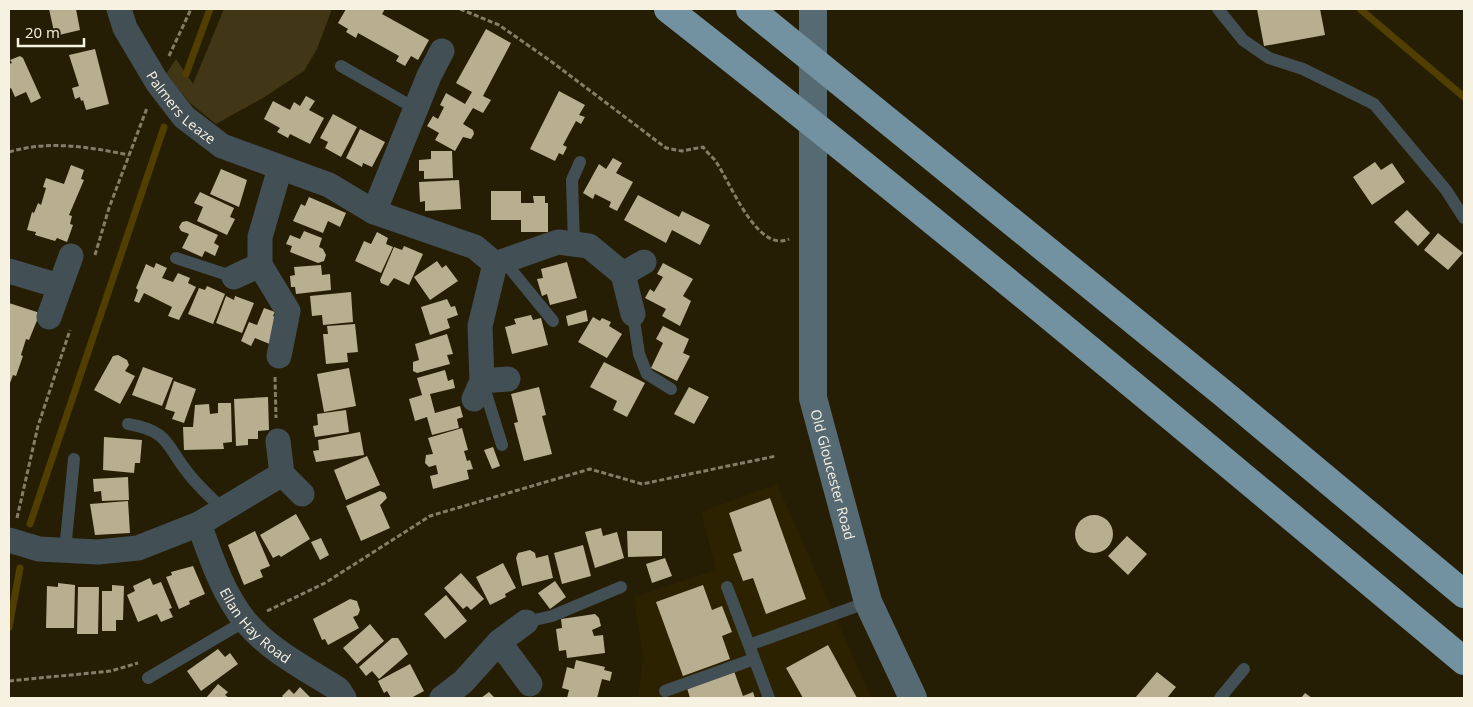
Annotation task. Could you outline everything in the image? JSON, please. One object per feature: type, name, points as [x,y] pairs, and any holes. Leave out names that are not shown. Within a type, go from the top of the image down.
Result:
[{"type":"highway","points":[[668,9],[780,96],[1181,424],[1464,661]]},
{"type":"highway","points":[[750,9],[1216,388],[1464,594]]},
{"type":"main road","name":"Old Gloucester Road","points":[[813,9],[813,398],[868,602],[913,698]]},
{"type":"street","name":"Palmers Leaze","points":[[119,9],[124,28],[157,82],[184,116],[222,146],[329,185],[374,212],[475,247],[499,263]]},
{"type":"street","points":[[374,212],[429,76],[442,51]]},
{"type":"street","points":[[279,356],[288,311],[260,266],[260,237],[280,168]]},
{"type":"street","points":[[508,379],[478,390],[480,326],[499,263],[558,242],[590,246],[634,268],[633,314]]},
{"type":"street","points":[[48,317],[59,286],[82,259]]},
{"type":"street","points":[[234,277],[260,266]]},
{"type":"street","points":[[9,271],[59,286]]},
{"type":"street","points":[[278,441],[282,474],[302,494]]},
{"type":"street","points":[[10,541],[39,549],[98,552],[138,548],[199,524],[282,474]]},
{"type":"street","name":"Ellan Hay Road","points":[[199,524],[221,582],[245,621],[272,646],[338,689],[344,698]]},
{"type":"street","points":[[442,698],[463,682],[499,642],[526,622]]},
{"type":"street","points":[[499,642],[528,691]]},
{"type":"lane","points":[[1218,9],[1243,40],[1269,58],[1303,69],[1374,104],[1446,190],[1464,218]]},
{"type":"lane","points":[[341,66],[416,110]]},
{"type":"lane","points":[[574,244],[572,180],[580,162]]},
{"type":"lane","points":[[176,258],[234,277]]},
{"type":"lane","points":[[499,263],[553,321]]},
{"type":"lane","points":[[633,314],[639,354],[647,374],[672,389]]},
{"type":"lane","points":[[478,390],[502,445]]},
{"type":"lane","points":[[128,424],[140,426],[164,437],[187,473],[223,509]]},
{"type":"lane","points":[[65,550],[74,459]]},
{"type":"lane","points":[[526,622],[552,616],[621,587]]},
{"type":"lane","points":[[727,587],[769,698]]},
{"type":"lane","points":[[749,645],[868,602]]},
{"type":"lane","points":[[148,678],[245,621]]},
{"type":"lane","points":[[664,691],[754,659]]},
{"type":"lane","points":[[1220,698],[1244,669]]},
{"type":"path","points":[[82,259],[109,208],[157,82],[190,9]]},
{"type":"path","points":[[460,9],[499,25],[552,62],[666,148],[682,151],[703,147],[714,160],[730,191],[757,228],[772,240],[782,242],[790,238],[794,233],[812,238]]},
{"type":"path","points":[[9,152],[23,148],[77,145],[129,155]]},
{"type":"path","points":[[10,541],[38,426],[72,326]]},
{"type":"path","points":[[278,441],[274,382],[279,356]]},
{"type":"path","points":[[325,583],[430,516],[590,469],[642,484],[776,456]]},
{"type":"shaded area","points":[[224,9],[332,9],[317,49],[304,71],[263,98],[216,124],[190,103],[166,74],[176,59],[193,84]]},
{"type":"shaded area","points":[[777,484],[871,698],[638,698],[643,657],[634,597],[716,570],[701,512]]},
{"type":"building","points":[[49,9],[76,9],[80,30],[55,36]]},
{"type":"building","points":[[346,9],[385,9],[382,14],[429,40],[418,60],[411,56],[405,66],[396,61],[399,56],[358,33],[356,38],[346,32],[348,29],[338,23]]},
{"type":"building","points":[[1257,9],[1320,9],[1325,35],[1264,46]]},
{"type":"building","points":[[486,29],[511,43],[483,96],[491,100],[483,113],[473,108],[463,124],[473,130],[474,134],[471,139],[463,137],[455,151],[435,140],[439,133],[427,126],[433,116],[438,119],[444,107],[440,105],[446,93],[465,104],[472,92],[456,83]]},
{"type":"building","points":[[95,49],[109,104],[86,110],[80,97],[75,99],[72,88],[79,86],[69,55]]},
{"type":"building","points":[[20,56],[23,58],[41,98],[31,103],[26,92],[15,97],[11,88],[9,89],[9,64],[12,63],[10,60]]},
{"type":"building","points":[[559,91],[585,105],[579,115],[585,117],[581,124],[576,121],[563,145],[567,147],[563,155],[559,153],[555,161],[530,149]]},
{"type":"building","points":[[306,96],[315,101],[309,110],[324,118],[310,144],[290,134],[288,138],[277,132],[280,128],[264,119],[273,101],[290,110],[294,102],[300,106]]},
{"type":"building","points":[[333,114],[357,127],[341,157],[325,148],[328,142],[320,138]]},
{"type":"building","points":[[360,129],[385,142],[372,167],[363,163],[362,167],[346,158]]},
{"type":"building","points":[[431,151],[452,151],[453,178],[424,179],[424,171],[419,171],[419,160],[431,159]]},
{"type":"building","points":[[613,158],[622,163],[616,173],[633,182],[617,211],[609,207],[611,202],[595,194],[593,199],[583,193],[599,164],[606,169]]},
{"type":"building","points":[[1375,162],[1381,170],[1392,163],[1405,182],[1372,205],[1353,177]]},
{"type":"building","points":[[71,165],[84,170],[81,179],[84,180],[69,215],[72,216],[70,224],[73,225],[67,242],[57,238],[55,241],[35,235],[36,232],[27,230],[32,212],[34,213],[38,203],[41,205],[46,188],[43,187],[46,178],[64,184]]},
{"type":"building","points":[[221,169],[247,180],[239,207],[210,194]]},
{"type":"building","points":[[459,180],[461,209],[425,211],[425,201],[420,202],[419,182]]},
{"type":"building","points":[[491,191],[521,191],[521,203],[534,203],[533,196],[545,196],[545,203],[548,203],[548,232],[521,232],[521,220],[491,220]]},
{"type":"building","points":[[200,192],[234,208],[230,217],[235,219],[227,235],[197,221],[203,207],[194,203]]},
{"type":"building","points":[[638,195],[679,217],[682,211],[710,225],[700,245],[672,230],[666,243],[624,220]]},
{"type":"building","points":[[309,197],[346,213],[340,227],[328,221],[323,233],[293,221],[301,204],[305,206]]},
{"type":"building","points":[[1407,210],[1430,233],[1418,246],[1394,222]]},
{"type":"building","points":[[187,221],[218,235],[214,243],[219,246],[215,256],[205,251],[202,257],[182,248],[189,234],[181,231],[179,227],[182,222]]},
{"type":"building","points":[[304,231],[322,238],[319,247],[323,249],[326,255],[324,261],[318,263],[290,252],[292,246],[286,244],[290,235],[300,239]]},
{"type":"building","points":[[377,232],[388,238],[386,244],[393,247],[381,273],[355,261],[364,241],[371,244]]},
{"type":"building","points":[[1438,233],[1463,253],[1448,270],[1424,250]]},
{"type":"building","points":[[404,246],[423,254],[409,285],[394,278],[388,286],[381,283],[380,280],[394,247],[402,250]]},
{"type":"building","points":[[437,261],[442,268],[446,265],[458,281],[430,300],[414,277]]},
{"type":"building","points":[[567,262],[577,298],[550,305],[547,294],[542,296],[537,279],[543,278],[541,269]]},
{"type":"building","points":[[156,263],[167,268],[162,278],[173,282],[178,273],[190,278],[188,283],[196,287],[179,320],[168,316],[172,307],[144,293],[139,303],[134,301],[138,290],[136,288],[146,264],[154,268]]},
{"type":"building","points":[[663,263],[693,279],[683,296],[691,301],[680,326],[662,316],[666,309],[645,298],[650,289],[654,292],[663,277],[657,274]]},
{"type":"building","points":[[321,265],[322,275],[330,274],[331,290],[296,294],[295,287],[291,287],[290,276],[295,275],[294,267]]},
{"type":"building","points":[[207,286],[225,294],[213,324],[188,314],[199,288],[205,290]]},
{"type":"building","points":[[351,292],[353,322],[323,325],[322,315],[312,316],[310,296]]},
{"type":"building","points":[[226,296],[234,300],[235,296],[254,303],[242,333],[216,323]]},
{"type":"building","points":[[447,299],[451,307],[455,306],[458,315],[447,319],[450,328],[430,335],[421,307]]},
{"type":"building","points":[[9,303],[40,313],[29,340],[26,339],[21,355],[23,356],[16,376],[13,375],[10,383]]},
{"type":"building","points":[[264,308],[275,312],[273,316],[282,320],[272,345],[255,338],[251,346],[241,341],[249,322],[257,325]]},
{"type":"building","points":[[586,310],[588,321],[568,326],[566,316]]},
{"type":"building","points":[[531,315],[533,320],[541,318],[548,345],[512,354],[505,327],[516,324],[514,319]]},
{"type":"building","points":[[593,317],[600,321],[602,318],[611,322],[609,326],[622,334],[607,358],[578,342]]},
{"type":"building","points":[[355,324],[358,352],[347,353],[348,362],[326,364],[323,334],[328,334],[327,326]]},
{"type":"building","points":[[663,326],[689,339],[683,353],[690,356],[677,381],[651,368],[663,343],[656,339]]},
{"type":"building","points":[[447,334],[453,354],[447,355],[450,364],[417,373],[413,371],[413,362],[419,360],[415,344]]},
{"type":"building","points":[[118,355],[127,360],[129,365],[125,371],[135,376],[120,404],[94,390],[113,356]]},
{"type":"building","points":[[604,362],[645,383],[627,417],[613,410],[617,401],[590,387]]},
{"type":"building","points":[[143,367],[173,378],[162,406],[132,395]]},
{"type":"building","points":[[349,368],[356,406],[324,412],[317,374]]},
{"type":"building","points":[[445,370],[448,381],[453,379],[455,388],[430,394],[435,413],[460,406],[463,417],[457,419],[459,428],[432,435],[427,417],[415,421],[409,399],[422,395],[417,378]]},
{"type":"building","points":[[174,381],[196,389],[184,423],[172,419],[175,412],[165,409]]},
{"type":"building","points":[[539,387],[546,415],[542,416],[552,454],[524,461],[514,423],[518,422],[511,394]]},
{"type":"building","points":[[689,387],[709,397],[694,424],[674,414]]},
{"type":"building","points":[[268,397],[269,430],[258,431],[258,439],[248,439],[248,445],[236,446],[234,399]]},
{"type":"building","points":[[218,403],[231,403],[232,442],[223,443],[224,449],[184,450],[183,427],[193,427],[195,405],[209,404],[210,414],[218,413]]},
{"type":"building","points":[[346,410],[349,432],[315,437],[313,426],[318,425],[317,414]]},
{"type":"building","points":[[462,428],[468,450],[464,451],[467,461],[470,460],[473,469],[467,470],[469,479],[433,489],[430,476],[438,474],[436,465],[429,467],[425,463],[426,455],[433,454],[428,438]]},
{"type":"building","points":[[360,432],[364,455],[316,462],[313,451],[319,450],[318,440]]},
{"type":"building","points":[[104,437],[142,440],[140,463],[135,463],[134,473],[103,470]]},
{"type":"building","points":[[493,447],[500,466],[492,469],[484,450]]},
{"type":"building","points":[[367,456],[380,485],[346,500],[334,470]]},
{"type":"building","points":[[128,477],[129,500],[102,501],[101,491],[94,492],[93,479]]},
{"type":"building","points":[[380,491],[385,493],[387,498],[380,505],[390,528],[361,541],[346,506]]},
{"type":"building","points":[[770,498],[806,599],[766,614],[753,578],[743,581],[733,554],[742,551],[729,513]]},
{"type":"building","points":[[128,501],[130,533],[95,535],[90,504]]},
{"type":"building","points":[[296,514],[310,539],[281,557],[279,555],[273,558],[260,535]]},
{"type":"building","points":[[1094,515],[1108,520],[1113,534],[1108,548],[1094,553],[1080,548],[1075,534],[1080,520]]},
{"type":"building","points":[[601,528],[603,536],[617,532],[624,558],[595,568],[585,532]]},
{"type":"building","points":[[255,531],[270,566],[260,570],[263,577],[244,585],[228,545]]},
{"type":"building","points":[[627,531],[662,531],[662,556],[628,557]]},
{"type":"building","points":[[1127,536],[1147,554],[1128,575],[1108,556]]},
{"type":"building","points":[[321,538],[329,555],[320,560],[311,542]]},
{"type":"building","points":[[583,545],[591,576],[562,584],[554,553]]},
{"type":"building","points":[[530,550],[535,553],[536,558],[548,555],[553,578],[522,586],[516,558],[518,553]]},
{"type":"building","points":[[665,558],[672,576],[652,583],[646,564]]},
{"type":"building","points":[[503,563],[516,588],[505,594],[506,597],[490,605],[476,577]]},
{"type":"building","points":[[193,566],[205,594],[189,601],[190,604],[179,609],[166,577],[172,575],[171,572]]},
{"type":"building","points":[[461,573],[484,599],[471,610],[467,606],[463,609],[444,588]]},
{"type":"building","points":[[150,578],[153,585],[161,582],[172,608],[169,609],[173,617],[161,622],[157,614],[138,622],[127,595],[135,591],[133,586]]},
{"type":"building","points":[[555,581],[566,597],[550,609],[538,593]]},
{"type":"building","points":[[58,583],[75,585],[74,628],[46,628],[47,586],[58,587]]},
{"type":"building","points":[[112,585],[124,586],[123,620],[116,620],[116,631],[102,631],[102,591],[112,591]]},
{"type":"building","points":[[703,585],[712,610],[722,606],[732,632],[722,636],[730,659],[683,676],[656,602]]},
{"type":"building","points":[[78,587],[99,587],[98,634],[77,634]]},
{"type":"building","points":[[446,595],[467,621],[445,639],[424,614]]},
{"type":"building","points":[[350,599],[357,601],[360,610],[358,615],[353,617],[359,628],[328,645],[325,639],[322,640],[313,619]]},
{"type":"building","points":[[595,614],[599,618],[601,626],[592,630],[594,636],[603,635],[605,653],[567,658],[566,650],[559,651],[556,629],[562,628],[561,619]]},
{"type":"building","points":[[370,624],[384,641],[357,664],[343,648]]},
{"type":"building","points":[[392,638],[398,638],[408,654],[379,679],[372,671],[366,676],[359,667]]},
{"type":"building","points":[[828,645],[857,698],[803,698],[786,668]]},
{"type":"building","points":[[218,649],[225,657],[230,653],[238,664],[201,691],[187,671]]},
{"type":"building","points":[[576,660],[605,667],[604,670],[612,672],[610,681],[602,679],[597,698],[567,698],[569,690],[562,688],[567,667],[574,669]]},
{"type":"building","points":[[410,664],[424,691],[411,698],[391,698],[387,691],[384,693],[378,681]]},
{"type":"building","points":[[734,671],[743,696],[753,692],[755,698],[690,698],[687,688]]},
{"type":"building","points":[[1157,672],[1176,687],[1167,698],[1135,698]]},
{"type":"building","points":[[218,684],[228,692],[225,695],[229,698],[206,698]]},
{"type":"building","points":[[300,687],[311,698],[284,698],[282,696],[289,689],[294,694]]},
{"type":"building","points":[[489,692],[495,698],[481,698]]},
{"type":"building","points":[[1305,693],[1312,698],[1301,698]]},
{"type":"waterway","points":[[186,74],[210,9]]},
{"type":"waterway","points":[[1360,9],[1464,97]]},
{"type":"waterway","points":[[30,524],[164,127]]},
{"type":"waterway","points":[[9,627],[20,568]]}]
